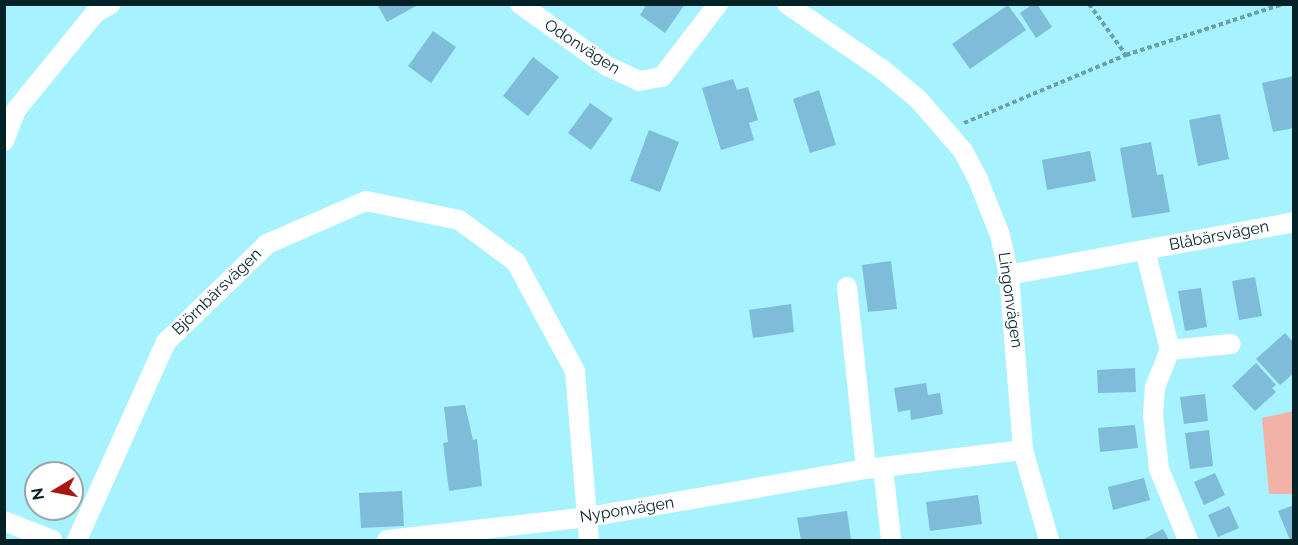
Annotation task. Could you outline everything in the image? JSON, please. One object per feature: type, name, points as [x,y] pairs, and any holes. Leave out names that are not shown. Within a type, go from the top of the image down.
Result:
[{"type":"street","points":[[4,141],[16,110],[95,13],[111,4]]},
{"type":"street","name":"Odonvägen","points":[[520,4],[607,66],[639,81],[663,77],[718,4]]},
{"type":"street","name":"Lingonvägen","points":[[787,4],[883,70],[919,100],[963,151],[990,206],[1009,275],[1023,450],[1049,540]]},
{"type":"street","name":"Björnbärsvägen","points":[[77,540],[166,342],[267,243],[366,201],[459,220],[516,262],[575,370],[589,540]]},
{"type":"street","name":"Blåbärsvägen","points":[[1009,275],[1293,222]]},
{"type":"street","name":"Blåbärsvägen","points":[[1145,250],[1170,350]]},
{"type":"street","points":[[847,287],[874,468],[891,540]]},
{"type":"street","points":[[1188,540],[1159,469],[1153,415],[1155,387],[1170,350],[1231,345]]},
{"type":"street","name":"Nyponvägen","points":[[387,540],[588,517],[874,468],[1023,450]]},
{"type":"street","points":[[4,521],[52,540]]},
{"type":"path","points":[[1089,4],[1126,55]]},
{"type":"path","points":[[947,130],[1126,55],[1283,4]]},
{"type":"shaded area","points":[[1293,411],[1293,494],[1269,494],[1262,418]]},
{"type":"building","points":[[377,4],[415,4],[416,6],[387,22]]},
{"type":"building","points":[[647,4],[685,4],[665,33],[640,15]]},
{"type":"building","points":[[1033,4],[1037,4],[1052,27],[1036,38],[1020,13]]},
{"type":"building","points":[[1008,5],[1026,30],[970,69],[952,44]]},
{"type":"building","points":[[433,31],[456,47],[431,83],[408,66]]},
{"type":"building","points":[[533,57],[559,77],[528,116],[503,96]]},
{"type":"building","points":[[1294,76],[1294,128],[1273,132],[1262,83]]},
{"type":"building","points":[[733,79],[737,90],[748,87],[758,120],[749,123],[754,140],[721,150],[702,88]]},
{"type":"building","points":[[819,90],[836,145],[810,153],[793,99]]},
{"type":"building","points":[[590,103],[613,119],[591,150],[568,133]]},
{"type":"building","points":[[1220,114],[1229,159],[1198,166],[1189,120]]},
{"type":"building","points":[[649,130],[679,142],[660,192],[630,181]]},
{"type":"building","points":[[1151,142],[1157,175],[1163,174],[1170,212],[1132,218],[1120,148]]},
{"type":"building","points":[[1090,151],[1096,181],[1047,190],[1042,160]]},
{"type":"building","points":[[891,261],[897,309],[868,312],[862,265]]},
{"type":"building","points":[[1255,277],[1262,316],[1239,320],[1232,281]]},
{"type":"building","points":[[1201,288],[1207,327],[1185,331],[1178,291]]},
{"type":"building","points":[[791,304],[794,332],[753,338],[749,310]]},
{"type":"building","points":[[1285,333],[1294,343],[1294,373],[1280,385],[1256,359]]},
{"type":"building","points":[[1256,363],[1276,385],[1272,388],[1276,392],[1255,411],[1232,386]]},
{"type":"building","points":[[1135,368],[1136,392],[1098,393],[1097,370]]},
{"type":"building","points":[[926,383],[928,395],[940,393],[943,414],[911,420],[910,410],[898,412],[894,388]]},
{"type":"building","points":[[1205,394],[1208,421],[1184,424],[1180,397]]},
{"type":"building","points":[[465,405],[473,440],[477,439],[482,486],[449,491],[443,443],[448,442],[444,407]]},
{"type":"building","points":[[1135,425],[1138,448],[1100,452],[1098,428]]},
{"type":"building","points":[[1209,430],[1213,466],[1190,469],[1185,433]]},
{"type":"building","points":[[1215,473],[1225,495],[1204,505],[1194,482]]},
{"type":"building","points":[[1144,478],[1150,500],[1113,510],[1108,487]]},
{"type":"building","points":[[402,491],[404,526],[361,528],[359,493]]},
{"type":"building","points":[[978,495],[982,524],[930,531],[926,502]]},
{"type":"building","points":[[1294,505],[1294,540],[1290,540],[1278,511]]},
{"type":"building","points":[[1229,506],[1239,528],[1218,537],[1208,515]]},
{"type":"building","points":[[847,511],[851,539],[801,540],[797,518]]},
{"type":"building","points":[[1163,529],[1169,540],[1142,540]]}]
